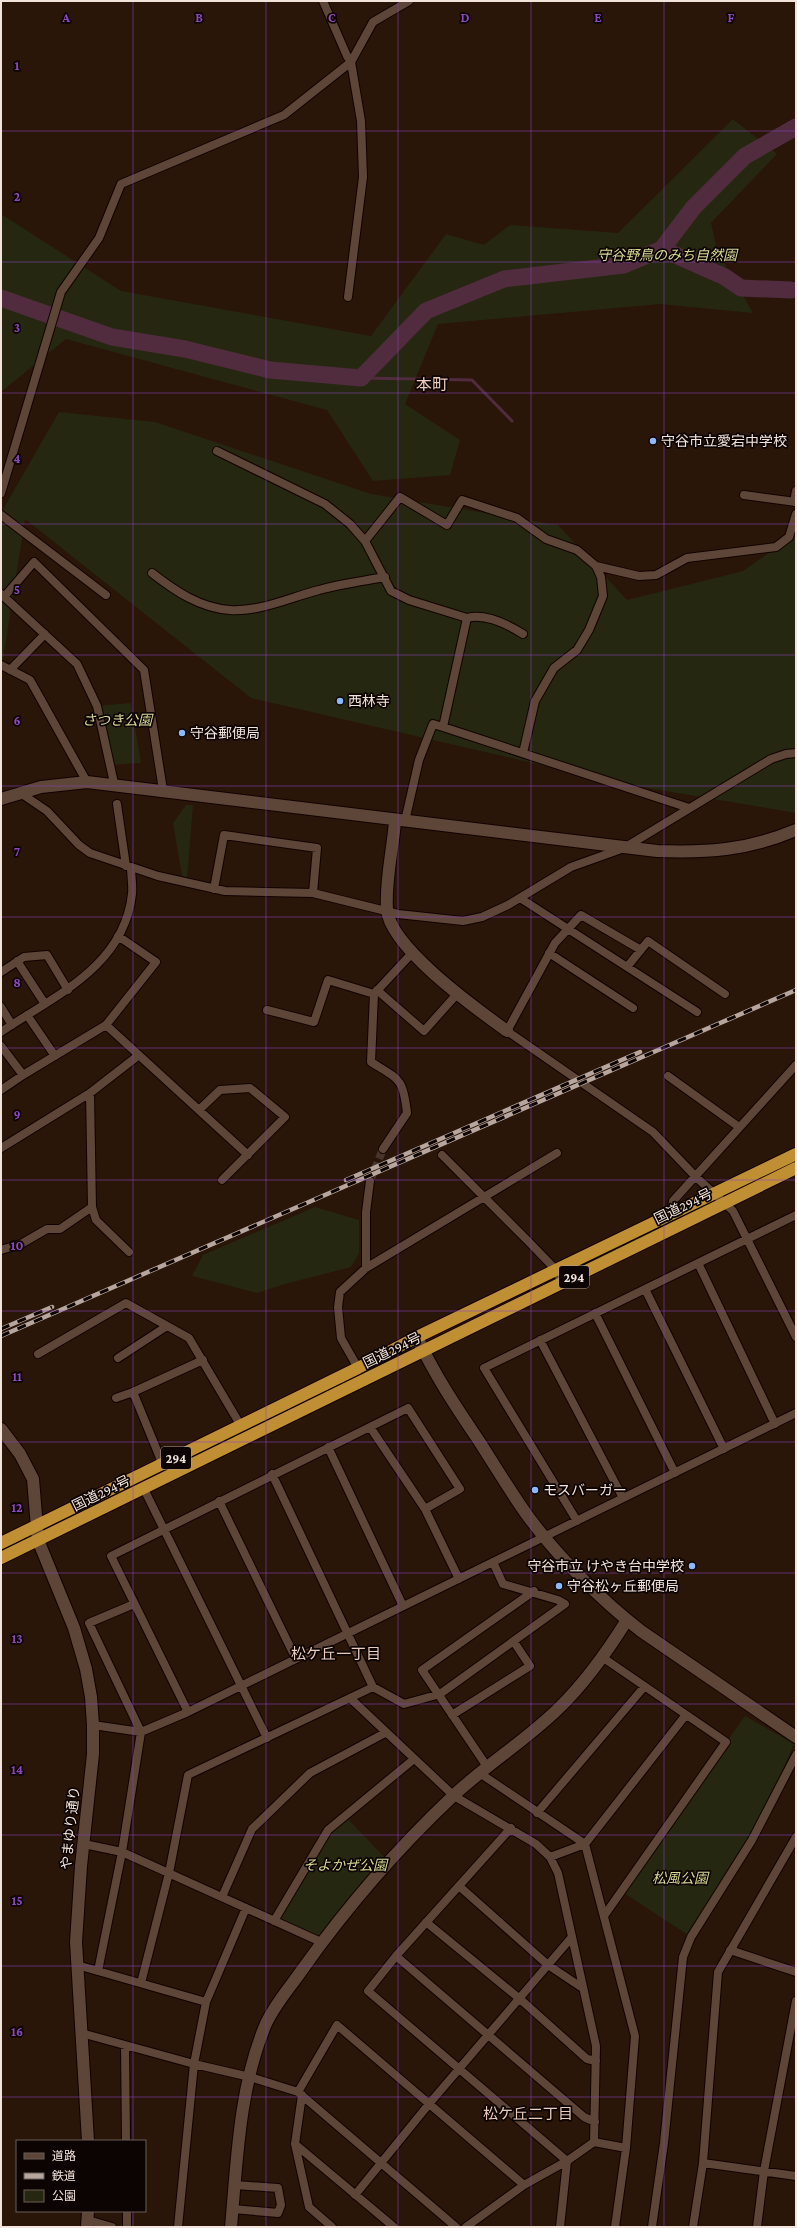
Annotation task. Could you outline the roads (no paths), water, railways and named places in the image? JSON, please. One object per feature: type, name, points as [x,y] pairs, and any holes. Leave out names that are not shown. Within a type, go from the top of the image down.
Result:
[{"type":"highway","name":"国道294号","points":[[1,1543],[37,1527],[163,1465],[417,1337],[796,1154]]},
{"type":"highway","name":"国道294号","points":[[1,1558],[796,1168]]},
{"type":"street","points":[[323,1],[351,62],[361,121],[363,177],[348,297]]},
{"type":"street","points":[[1,493],[61,292],[99,238],[121,184],[284,115],[351,62],[373,22],[409,1]]},
{"type":"street","points":[[217,451],[325,504],[350,524],[365,541],[391,591],[409,600],[467,618],[475,616],[495,621],[507,625],[523,634]]},
{"type":"street","points":[[744,495],[795,502],[796,491]]},
{"type":"street","points":[[365,541],[400,497],[447,525],[462,500],[517,518],[546,539],[577,550],[596,566],[601,577],[603,596],[589,630],[576,650],[554,668],[535,701],[523,753]]},
{"type":"street","points":[[596,566],[639,576],[656,575],[687,558],[776,547],[789,536],[796,514]]},
{"type":"street","points":[[1,515],[106,594]]},
{"type":"street","points":[[114,783],[97,706],[77,664],[2,595],[34,562],[144,670],[163,790]]},
{"type":"street","points":[[152,573],[177,592],[198,602],[231,610],[262,606],[321,589],[385,577]]},
{"type":"street","points":[[443,727],[467,618]]},
{"type":"street","points":[[10,670],[45,634]]},
{"type":"street","points":[[1,665],[30,680],[87,782]]},
{"type":"street","points":[[689,808],[433,724],[418,760],[400,821],[387,910],[394,928],[413,952],[457,994],[507,1031],[653,1132],[696,1177],[725,1202],[733,1211],[748,1238],[796,1337]]},
{"type":"street","points":[[19,792],[47,811],[79,844],[90,852],[158,876],[214,889],[313,893],[433,919],[463,921],[482,918],[520,898],[535,887],[571,867],[624,848],[771,759],[786,754],[796,753]]},
{"type":"street","points":[[1,799],[19,792],[62,784],[87,782],[163,790],[400,821],[656,851],[713,852],[763,843],[796,830]]},
{"type":"street","points":[[1,1032],[68,990],[89,974],[104,959],[118,936],[130,908],[132,893],[117,804]]},
{"type":"street","points":[[214,889],[224,835],[317,848],[313,893]]},
{"type":"street","points":[[783,835],[796,838]]},
{"type":"street","points":[[520,898],[697,1012]]},
{"type":"street","points":[[507,1031],[555,943],[581,915],[641,950]]},
{"type":"street","points":[[1,1090],[106,1025],[156,962],[118,936]]},
{"type":"street","points":[[627,968],[648,941],[725,994]]},
{"type":"street","points":[[383,1149],[407,1113],[404,1088],[396,1078],[371,1062],[376,992],[413,952]]},
{"type":"street","points":[[549,954],[633,1008]]},
{"type":"street","points":[[1,972],[24,957],[46,955],[68,990]]},
{"type":"street","points":[[17,961],[45,1004]]},
{"type":"street","points":[[267,1010],[314,1022],[328,980],[376,992],[424,1031],[457,994]]},
{"type":"street","points":[[1,1007],[12,1025]]},
{"type":"street","points":[[27,1015],[55,1056]]},
{"type":"street","points":[[106,1025],[248,1155]]},
{"type":"street","points":[[1,1046],[23,1075]]},
{"type":"street","points":[[1,1148],[90,1094],[139,1055]]},
{"type":"street","points":[[671,1214],[673,1201],[796,1064]]},
{"type":"street","points":[[668,1076],[739,1128]]},
{"type":"street","points":[[198,1110],[220,1090],[250,1088],[285,1117],[222,1180]]},
{"type":"street","points":[[90,1094],[92,1207],[96,1220],[129,1252]]},
{"type":"street","points":[[358,1368],[341,1338],[338,1307],[340,1292],[366,1268],[485,1198],[557,1153]]},
{"type":"street","points":[[442,1155],[556,1270],[562,1283]]},
{"type":"street","points":[[366,1268],[366,1212],[370,1180]]},
{"type":"street","points":[[1,1250],[21,1244],[47,1229],[60,1229],[92,1207]]},
{"type":"street","points":[[577,1521],[484,1368],[796,1215]]},
{"type":"street","points":[[698,1263],[775,1424]]},
{"type":"street","points":[[645,1289],[724,1449]]},
{"type":"street","points":[[38,1354],[126,1303],[189,1338],[241,1426]]},
{"type":"street","points":[[595,1313],[675,1473]]},
{"type":"street","points":[[118,1358],[167,1326]]},
{"type":"street","points":[[417,1337],[452,1401],[506,1484],[545,1537],[627,1620],[667,1650],[796,1737]]},
{"type":"street","points":[[540,1340],[623,1498]]},
{"type":"street","points":[[116,1398],[133,1392],[203,1360]]},
{"type":"street","points":[[133,1392],[163,1465]]},
{"type":"street","points":[[188,1712],[110,1556],[272,1474],[408,1408],[460,1489],[425,1509]]},
{"type":"street","points":[[93,1725],[141,1732],[188,1712],[796,1413]]},
{"type":"street","points":[[370,1427],[425,1509],[459,1579]]},
{"type":"street","name":"やまゆり通り","points":[[1,1429],[20,1454],[33,1479],[38,1540],[80,1648],[88,1683],[93,1725],[93,1754],[77,1915],[77,1965],[88,2140]]},
{"type":"street","points":[[328,1447],[403,1606]]},
{"type":"street","points":[[272,1474],[373,1687],[404,1704],[438,1694],[514,1642],[565,1604],[558,1600],[534,1592],[503,1584],[493,1562]]},
{"type":"street","points":[[144,1489],[267,1738]]},
{"type":"street","points":[[219,1501],[296,1659]]},
{"type":"street","points":[[534,1592],[422,1670],[452,1715],[484,1771],[537,1812],[585,1844],[635,2036],[626,2148],[616,2227]]},
{"type":"street","points":[[98,1971],[122,1852],[141,1732],[89,1623],[134,1604]]},
{"type":"street","points":[[231,2227],[241,2123],[250,2077],[268,2021],[280,1997],[301,1971],[321,1942],[389,1862],[454,1796],[557,1710],[580,1686],[627,1620]]},
{"type":"street","points":[[452,1715],[530,1666],[514,1642]]},
{"type":"street","points":[[602,1657],[726,1742],[604,1916]]},
{"type":"street","points":[[141,1982],[169,1873],[188,1775],[373,1687]]},
{"type":"street","points":[[537,1812],[644,1687]]},
{"type":"street","points":[[350,1698],[454,1796],[536,1844],[550,1857],[558,1873],[581,1987],[596,2046],[594,2142]]},
{"type":"street","points":[[550,1857],[585,1844],[686,1716]]},
{"type":"street","points":[[222,1897],[252,1829],[310,1773],[385,1732]]},
{"type":"street","points":[[652,2227],[664,2143],[683,1957],[691,1937],[752,1840],[795,1756]]},
{"type":"street","points":[[274,1921],[328,1830],[414,1759]]},
{"type":"street","points":[[510,1828],[396,1956],[368,1991],[567,2162]]},
{"type":"street","points":[[693,2227],[704,2163],[718,1972],[796,1837]]},
{"type":"street","points":[[84,1844],[122,1852],[321,1942]]},
{"type":"street","points":[[459,1886],[548,1965],[581,1987]]},
{"type":"street","points":[[178,2227],[194,2064],[206,2002],[246,1908]]},
{"type":"street","points":[[426,1922],[520,1999],[587,2059],[596,2061]]},
{"type":"street","points":[[355,2194],[380,2162],[571,1938]]},
{"type":"street","points":[[730,1950],[796,1972]]},
{"type":"street","points":[[396,1956],[584,2117],[595,2122]]},
{"type":"street","points":[[77,1965],[141,1982],[206,2002]]},
{"type":"street","points":[[758,2227],[764,2172],[796,2001]]},
{"type":"street","points":[[332,2227],[309,2207],[296,2144],[300,2094],[337,2025],[524,2184]]},
{"type":"street","points":[[81,2033],[194,2064],[250,2077],[300,2094],[456,2227]]},
{"type":"street","points":[[125,2045],[126,2140]]},
{"type":"street","points":[[466,2227],[524,2184],[567,2162],[594,2142],[626,2148]]},
{"type":"street","points":[[296,2144],[394,2227]]},
{"type":"street","points":[[560,2227],[567,2162]]},
{"type":"street","points":[[704,2163],[796,2176]]},
{"type":"street","points":[[233,2209],[278,2213],[281,2205],[278,2188],[235,2185]]},
{"type":"street","points":[[127,2212],[127,2227]]},
{"type":"street","points":[[88,2219],[112,2227]]},
{"type":"waterway","points":[[1,298],[112,337],[185,349],[270,370],[361,378],[426,311],[504,279],[624,265],[662,249],[693,208],[745,156],[796,127]]},
{"type":"waterway","points":[[662,249],[725,277],[741,288],[791,290]]},
{"type":"waterway","points":[[361,378],[472,380],[512,421]]},
{"type":"tunnel","points":[[370,1181],[383,1149]]},
{"type":"railway","points":[[1,1336],[796,990]]},
{"type":"railway","points":[[346,1180],[640,1052]]},
{"type":"railway","points":[[1,1329],[52,1307]]},
{"type":"place","name":"守谷市立愛宕中学校","points":[[653,441]]},
{"type":"place","name":"西林寺","points":[[340,701]]},
{"type":"place","name":"守谷郵便局","points":[[182,733]]},
{"type":"place","name":"モスバーガー","points":[[535,1490]]},
{"type":"place","name":"守谷市立 けやき台中学校","points":[[692,1566]]},
{"type":"place","name":"守谷松ヶ丘郵便局","points":[[559,1586]]},
{"type":"district","name":"本町","points":[[432,384]]},
{"type":"district","name":"松ケ丘一丁目","points":[[336,1654]]},
{"type":"district","name":"松ケ丘二丁目","points":[[528,2114]]},
{"type":"park label","name":"守谷野鳥のみち自然園","points":[[667,255]]},
{"type":"park label","name":"さつき公園","points":[[117,720]]},
{"type":"park label","name":"そよかぜ公園","points":[[345,1865]]},
{"type":"park label","name":"松風公園","points":[[680,1878]]}]
